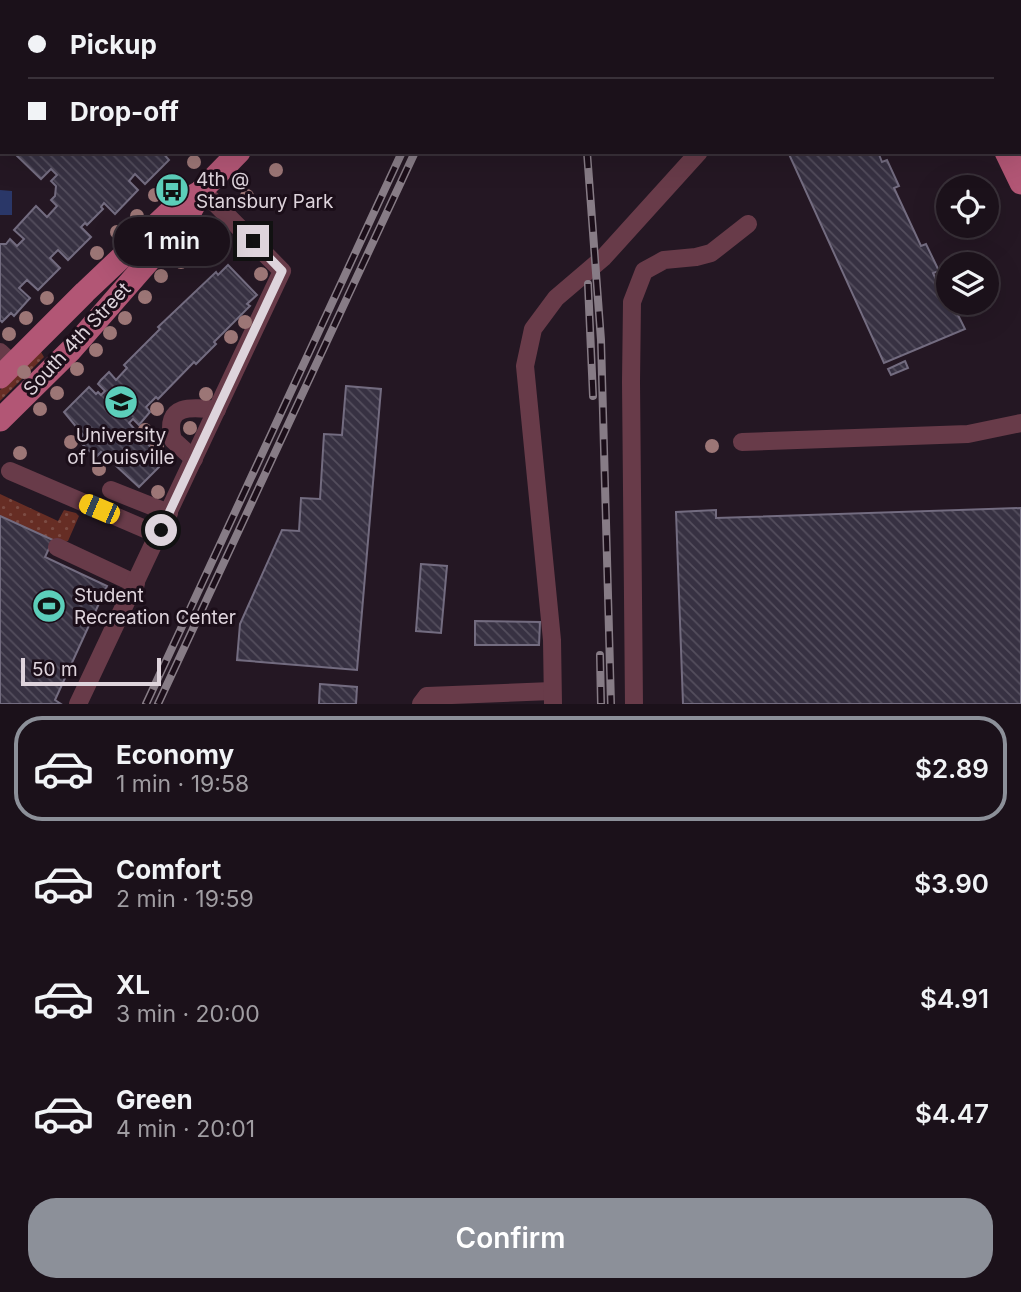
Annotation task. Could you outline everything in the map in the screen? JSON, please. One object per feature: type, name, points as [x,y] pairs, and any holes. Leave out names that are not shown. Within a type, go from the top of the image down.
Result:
[{"type":"main road","name":"South 4th Street","points":[[4,365],[178,204],[202,190],[237,154]]},
{"type":"main road","points":[[1007,154],[1021,183]]},
{"type":"main road","name":"South 4th Street","points":[[0,420],[71,350],[188,216],[202,190]]},
{"type":"lane","points":[[422,704],[427,696],[553,698],[552,640],[525,366],[533,329],[556,298],[597,264],[697,154]]},
{"type":"lane","points":[[78,704],[282,271],[202,190]]},
{"type":"lane","points":[[634,704],[632,302],[644,271],[664,260],[711,253],[748,224]]},
{"type":"lane","points":[[194,459],[173,440],[172,422],[176,414],[184,408],[217,410]]},
{"type":"lane","points":[[742,442],[968,434],[1021,423]]},
{"type":"lane","points":[[10,471],[159,535]]},
{"type":"lane","points":[[111,490],[169,513]]},
{"type":"lane","points":[[57,547],[136,584]]},
{"type":"shaded area","points":[[41,352],[44,357],[0,401],[0,390],[36,353]]},
{"type":"shaded area","points":[[0,494],[58,521],[64,510],[76,513],[79,516],[68,541],[44,537],[0,516]]},
{"type":"water","points":[[0,190],[12,191],[12,215],[0,215]]},
{"type":"building","points":[[164,154],[169,160],[145,184],[135,174],[129,181],[138,190],[115,214],[104,203],[101,207],[103,209],[87,225],[85,223],[81,227],[91,237],[68,260],[58,250],[50,258],[60,268],[38,290],[27,280],[19,288],[30,298],[14,316],[11,313],[2,322],[0,244],[6,244],[10,239],[17,246],[24,239],[14,230],[36,206],[47,217],[57,206],[51,200],[55,196],[56,186],[51,181],[57,175],[51,169],[41,179],[17,156]]},
{"type":"building","points":[[789,154],[879,154],[882,162],[887,160],[899,186],[894,188],[921,246],[926,244],[936,265],[936,272],[933,273],[936,279],[936,315],[958,315],[965,329],[884,363]]},
{"type":"building","points":[[228,265],[257,295],[247,304],[250,306],[214,342],[216,344],[146,407],[150,412],[139,425],[133,419],[129,423],[164,462],[139,487],[101,452],[96,457],[78,440],[83,435],[64,412],[89,387],[101,395],[105,391],[98,384],[101,380],[109,372],[116,380],[127,368],[124,365],[160,329],[158,327],[216,272],[218,275]]},
{"type":"building","points":[[905,361],[908,368],[891,375],[888,369]]},
{"type":"building","points":[[346,386],[381,389],[357,670],[237,660],[240,624],[282,530],[299,531],[301,498],[320,499],[324,434],[342,435]]},
{"type":"building","points":[[1021,508],[1021,704],[683,704],[676,512],[716,510],[716,518]]},
{"type":"building","name":"Student Recreation Center","points":[[0,516],[53,540],[45,557],[107,586],[55,700],[61,704],[0,704]]},
{"type":"building","points":[[421,564],[447,566],[441,633],[416,631]]},
{"type":"building","points":[[475,621],[540,622],[539,645],[475,645]]},
{"type":"building","points":[[320,684],[357,687],[356,704],[319,704]]},
{"type":"railway","points":[[146,704],[401,154]]},
{"type":"railway","points":[[158,704],[414,154]]},
{"type":"railway","points":[[587,154],[601,340],[611,704]]},
{"type":"railway","points":[[588,284],[593,396]]},
{"type":"railway","points":[[600,655],[601,704]]},
{"type":"place","name":"4th @ Stansbury Park","points":[[172,190]]},
{"type":"place","name":"University of Louisville","points":[[121,402]]},
{"type":"place","name":"Student Recreation Center","points":[[49,606]]},
{"type":"route","points":[[161,530],[282,271],[253,241]]}]
